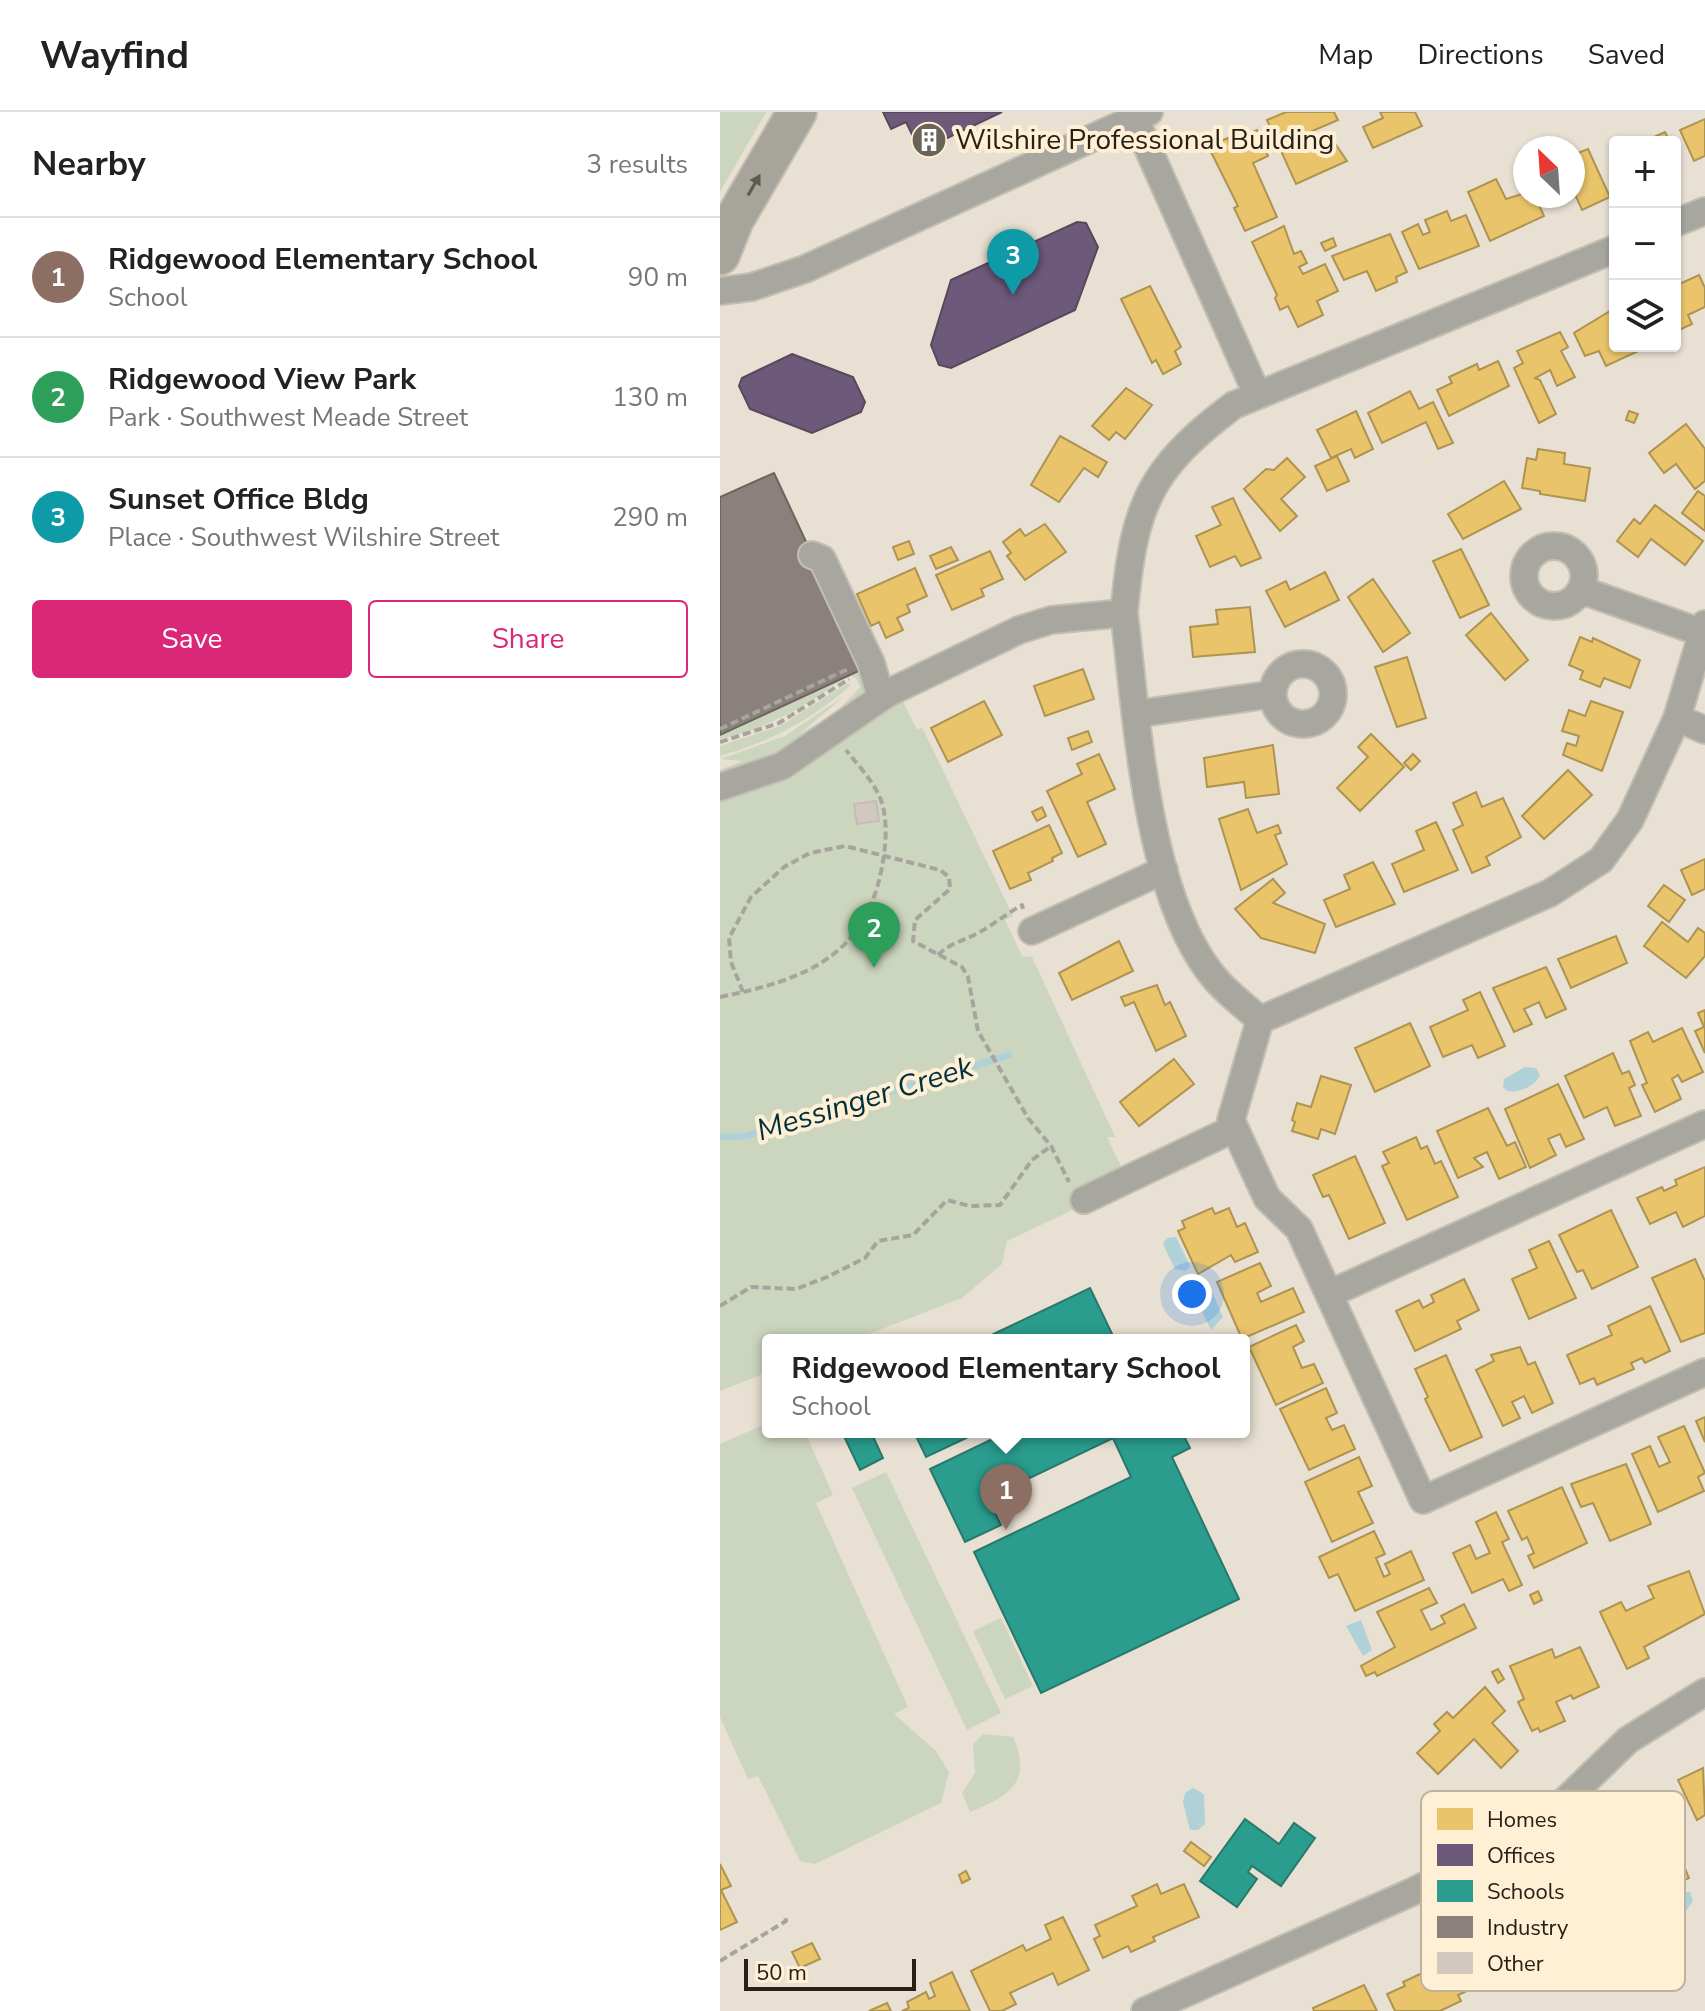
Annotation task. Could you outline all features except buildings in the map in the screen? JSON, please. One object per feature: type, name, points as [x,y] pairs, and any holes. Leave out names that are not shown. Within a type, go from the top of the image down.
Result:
[{"type":"highway","points":[[720,255],[734,220],[797,112]]},
{"type":"street","points":[[720,291],[752,287],[816,264],[1142,115],[1257,394]]},
{"type":"street","points":[[1681,221],[1705,211]]},
{"type":"street","points":[[1260,1020],[1218,982],[1188,936],[1164,870],[1136,714],[1124,613],[1134,528],[1150,492],[1192,437],[1234,405],[1609,251]]},
{"type":"street","points":[[812,555],[822,559],[871,663],[891,692]]},
{"type":"street","points":[[1581,590],[1702,628],[1677,718],[1630,820],[1601,860],[1550,893],[1260,1020],[1232,1110],[1233,1129],[1267,1198],[1299,1229],[1423,1500],[1705,1372]]},
{"type":"street","points":[[720,787],[782,766],[891,692],[1019,630],[1051,620],[1124,613]]},
{"type":"street","points":[[1136,714],[1273,694]]},
{"type":"street","points":[[1677,718],[1705,730]]},
{"type":"street","points":[[1032,931],[1164,870]]},
{"type":"street","points":[[1329,1294],[1705,1124]]},
{"type":"street","points":[[1084,1200],[1233,1129]]},
{"type":"street","points":[[1575,1791],[1628,1740],[1705,1692]]},
{"type":"street","points":[[1145,2011],[1421,1888]]},
{"type":"path","points":[[720,729],[768,703],[859,664]]},
{"type":"path","points":[[720,742],[779,723],[849,679],[856,682]]},
{"type":"path","points":[[720,997],[801,974],[841,950],[868,915],[884,857],[886,829],[880,798],[833,732]]},
{"type":"path","points":[[743,992],[731,962],[729,938],[743,909],[761,886],[797,860],[833,847],[857,848],[928,866],[949,877],[951,883],[946,896],[912,926],[911,937],[916,945],[955,962],[965,972],[975,1023],[984,1044],[1028,1118],[1051,1146],[1069,1181],[1084,1200]]},
{"type":"path","points":[[938,955],[946,947],[973,936],[1022,905],[1032,931]]},
{"type":"path","points":[[720,1306],[734,1294],[751,1287],[796,1289],[827,1277],[865,1258],[878,1241],[913,1235],[947,1200],[970,1206],[1000,1205],[1032,1160],[1051,1146]]},
{"type":"path","points":[[720,1961],[786,1921],[785,1915]]},
{"type":"green space","points":[[720,112],[766,112],[720,192]]},
{"type":"green space","points":[[869,666],[897,689],[917,730],[922,727],[1013,916],[1005,920],[1022,956],[1032,957],[1115,1137],[1107,1137],[1129,1183],[1007,1241],[1002,1264],[962,1298],[869,1334],[762,1334],[762,1374],[720,1391],[720,770],[742,761],[720,759],[785,736],[843,697],[801,733],[832,717],[860,687],[856,678],[849,675]]},
{"type":"green space","points":[[844,678],[785,715],[720,739],[720,735]]},
{"type":"green space","points":[[848,683],[850,686],[805,719],[756,744],[720,756],[720,746],[780,726]]},
{"type":"green space","points":[[762,1426],[762,1438],[808,1438],[833,1495],[816,1503],[908,1707],[894,1714],[936,1751],[949,1772],[941,1803],[815,1864],[800,1861],[758,1776],[748,1779],[720,1717],[720,1444]]},
{"type":"green space","points":[[886,1472],[1001,1713],[967,1730],[852,1488]]},
{"type":"green space","points":[[1001,1618],[1033,1686],[1005,1699],[973,1631]]},
{"type":"green space","points":[[983,1734],[1013,1737],[1020,1765],[1014,1785],[1006,1793],[970,1812],[962,1793],[975,1773],[973,1744]]},
{"type":"water","points":[[1525,1067],[1536,1068],[1540,1075],[1526,1088],[1507,1091],[1503,1087],[1504,1079]]},
{"type":"water","points":[[1176,1237],[1190,1266],[1186,1271],[1175,1269],[1163,1244],[1167,1238]]},
{"type":"water","points":[[1209,1285],[1223,1317],[1211,1330],[1193,1293]]},
{"type":"water","points":[[1361,1620],[1372,1650],[1363,1656],[1346,1626]]},
{"type":"water","points":[[1193,1788],[1204,1794],[1205,1824],[1198,1830],[1190,1830],[1183,1802],[1185,1793]]},
{"type":"water","points":[[1685,1892],[1690,1892],[1693,1901],[1685,1913]]},
{"type":"waterway","name":"Messinger Creek","points":[[720,1137],[746,1136],[1009,1055]]},
{"type":"place","name":"Wilshire Professional Building","points":[[929,140]]},
{"type":"place","name":"Sunset Office Bldg","points":[[1013,295]]},
{"type":"place","name":"Ridgewood View Park","points":[[874,968]]},
{"type":"place","name":"Ridgewood Elementary School","points":[[1006,1530]]}]
